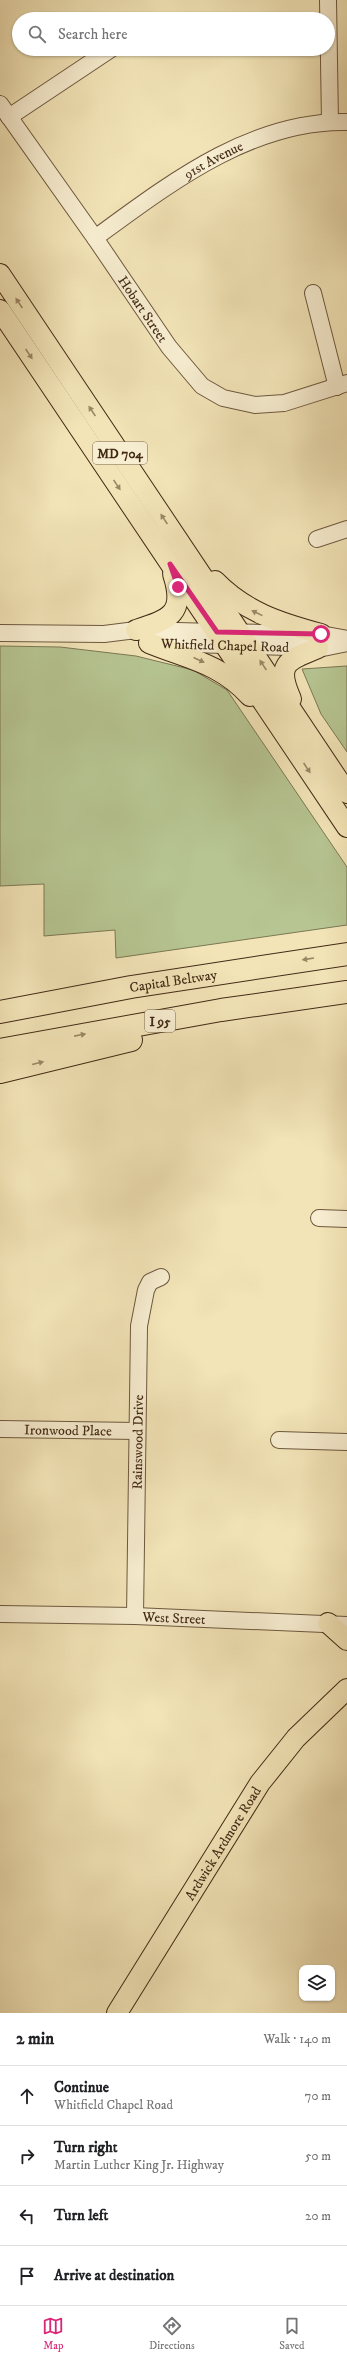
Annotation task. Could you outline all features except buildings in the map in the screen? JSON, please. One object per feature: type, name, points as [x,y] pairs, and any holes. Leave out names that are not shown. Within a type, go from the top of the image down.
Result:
[{"type":"highway","name":"Capital Beltway","points":[[0,1012],[131,987],[347,954]]},
{"type":"highway","name":"I 95","points":[[0,1050],[221,1010],[347,992]]},
{"type":"highway","points":[[0,1072],[321,996]]},
{"type":"highway","points":[[0,1007],[27,1006]]},
{"type":"main road","name":"MD 704","points":[[0,274],[347,792]]},
{"type":"main road","name":"MD 704","points":[[0,310],[347,827]]},
{"type":"main road","points":[[180,543],[226,592],[240,604],[320,641]]},
{"type":"main road","points":[[143,636],[171,616],[176,607],[178,587],[170,564]]},
{"type":"main road","points":[[143,636],[204,662],[230,678],[242,688],[285,736]]},
{"type":"main road","points":[[304,726],[286,687],[285,670],[294,657],[320,641]]},
{"type":"main road","points":[[328,1623],[347,1640]]},
{"type":"main road","name":"Ardwick Ardmore Road","points":[[117,2013],[242,1809],[266,1775],[296,1738],[347,1689]]},
{"type":"street","points":[[328,0],[328,12]]},
{"type":"street","points":[[4,110],[98,56]]},
{"type":"street","points":[[329,56],[330,122]]},
{"type":"street","name":"Hobart Street","points":[[4,110],[95,238],[180,363],[199,383],[214,395],[245,404],[270,404],[306,397],[342,385]]},
{"type":"street","name":"91st Avenue","points":[[95,238],[189,173],[225,153],[281,132],[330,122],[347,122]]},
{"type":"street","points":[[312,293],[342,385]]},
{"type":"street","points":[[317,539],[347,529]]},
{"type":"street","name":"Whitfield Chapel Road","points":[[0,633],[104,634],[347,643]]},
{"type":"street","name":"Whitfield Chapel Road","points":[[320,641],[347,639]]},
{"type":"street","points":[[319,1218],[347,1219]]},
{"type":"street","name":"Rainswood Drive","points":[[135,1616],[139,1318],[143,1299],[150,1282],[160,1277]]},
{"type":"street","name":"Ironwood Place","points":[[0,1429],[137,1431]]},
{"type":"street","points":[[279,1440],[347,1442]]},
{"type":"street","name":"West Street","points":[[0,1614],[135,1616],[347,1625]]},
{"type":"green space","points":[[0,646],[60,647],[136,656],[193,670],[227,690],[347,867],[347,925],[116,958],[115,930],[44,936],[44,884],[0,886]]},
{"type":"green space","points":[[347,666],[347,752],[321,714],[302,669]]},
{"type":"route","points":[[178,587],[170,564],[217,632],[321,634]]}]
